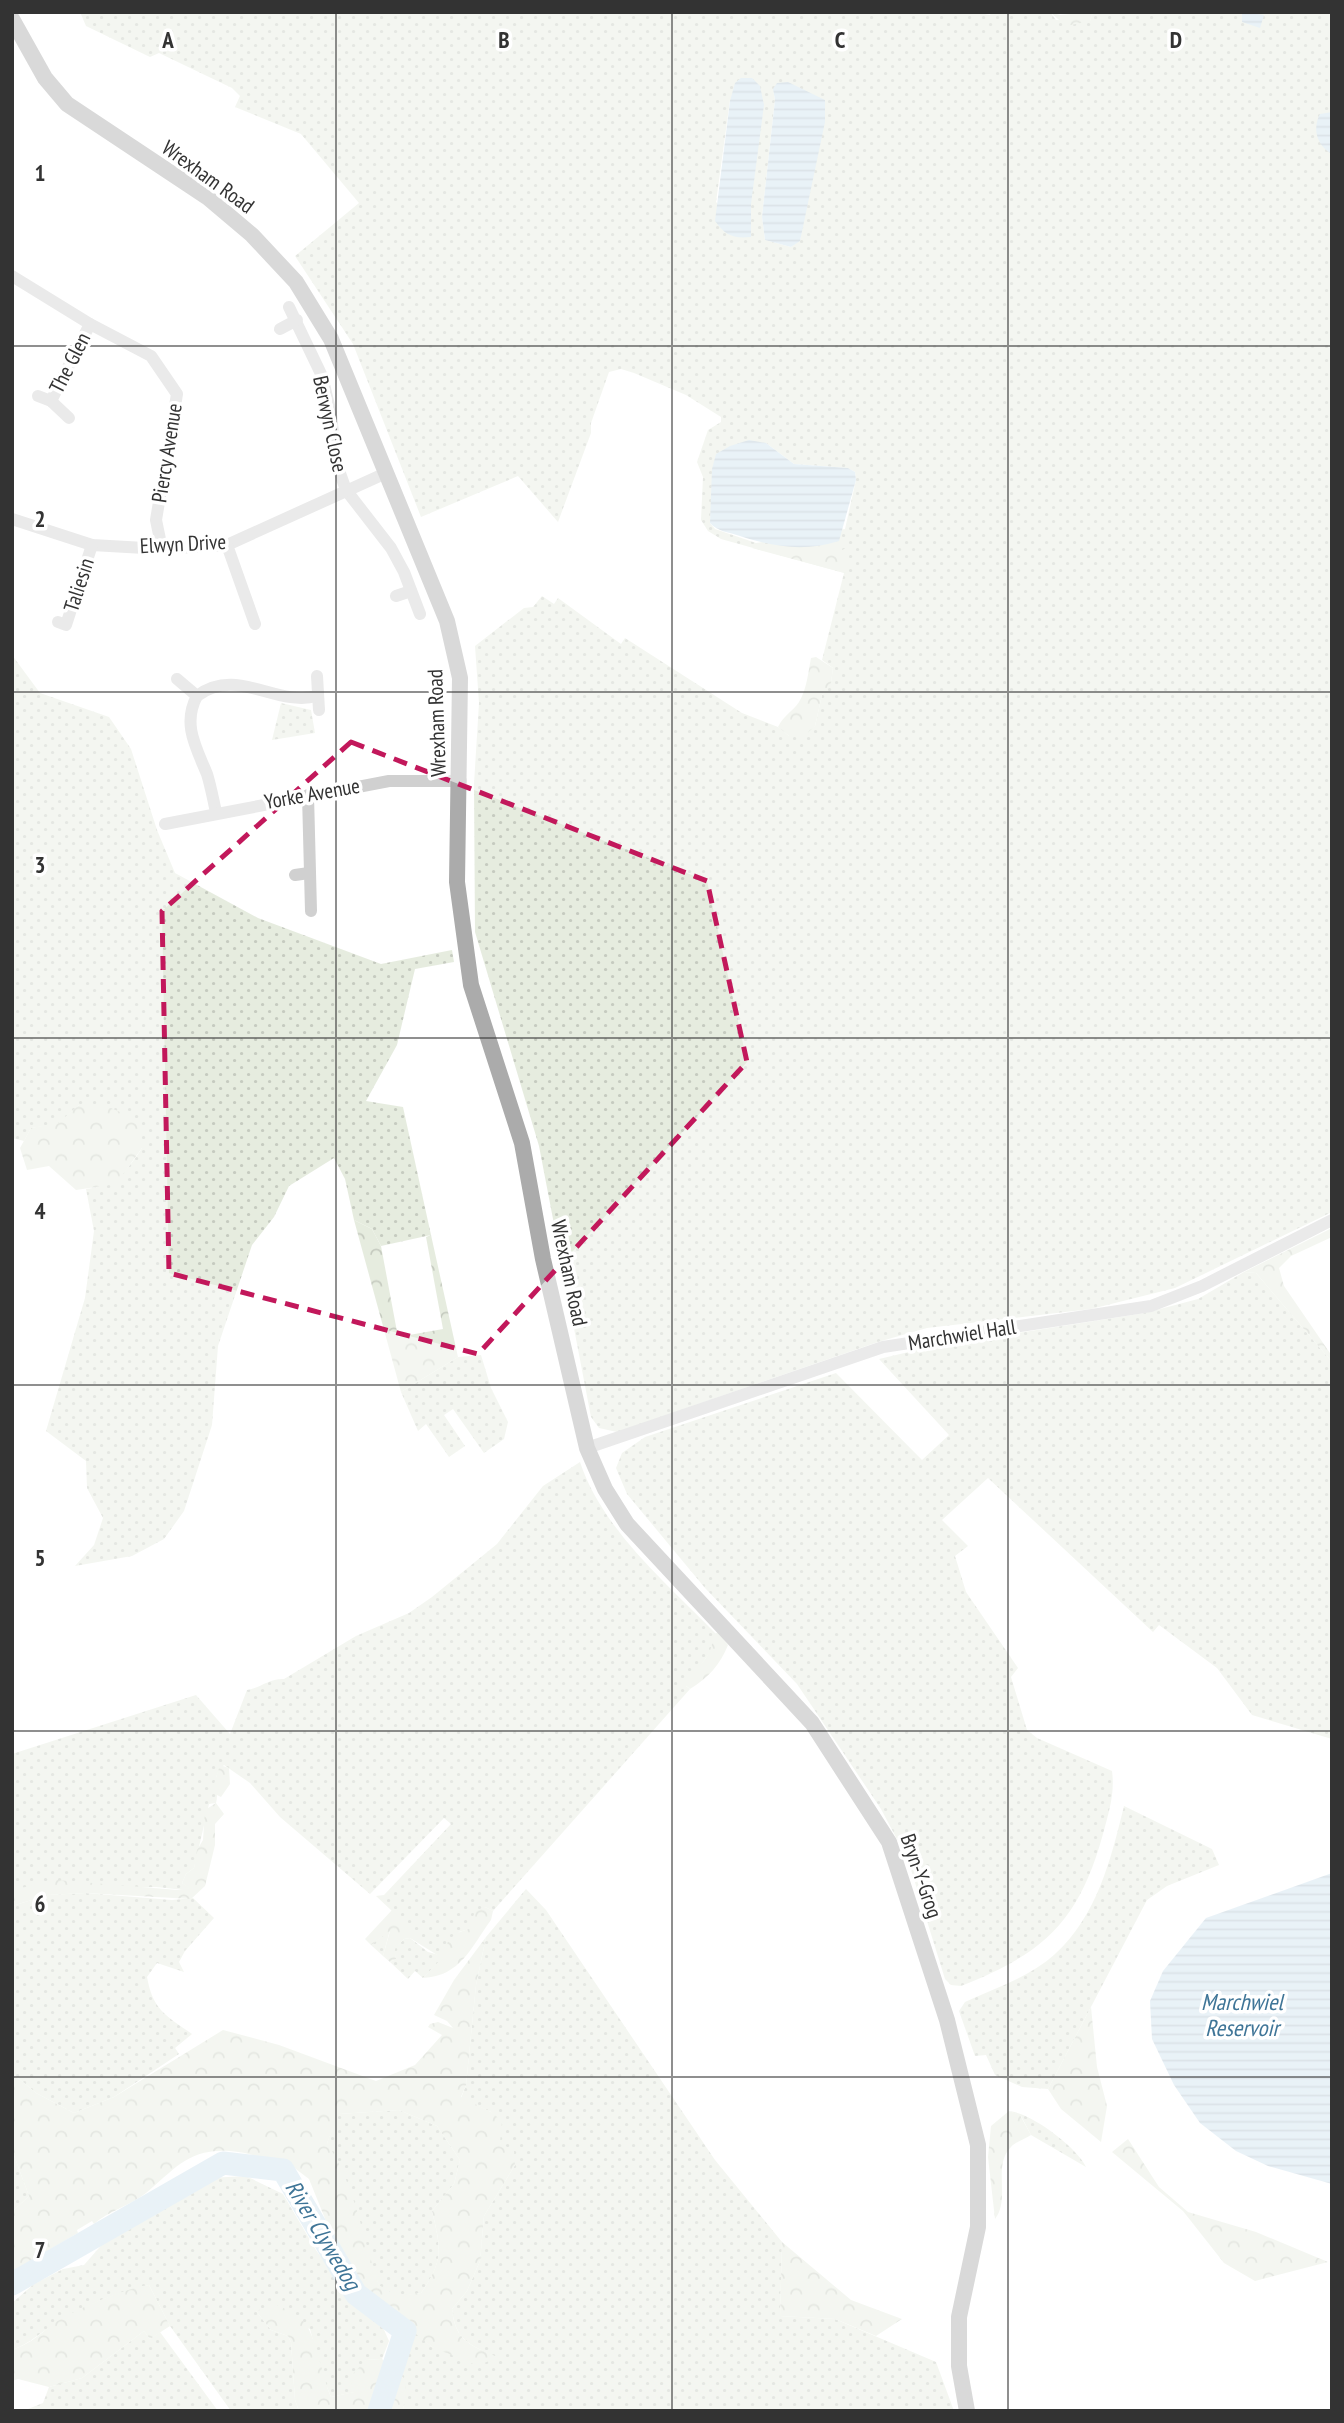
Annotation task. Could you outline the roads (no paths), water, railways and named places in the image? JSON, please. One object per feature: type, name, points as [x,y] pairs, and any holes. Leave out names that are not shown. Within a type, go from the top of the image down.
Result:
[{"type":"main road","name":"Wrexham Road","points":[[12,19],[45,78],[67,104],[207,198],[252,235],[296,282],[331,339],[447,621],[460,678],[461,781],[457,882],[471,985],[522,1143],[546,1272],[587,1448]]},
{"type":"main road","name":"Bryn-Y-Grog","points":[[587,1448],[605,1489],[627,1524],[812,1723],[889,1842],[947,2020],[978,2144],[978,2227],[959,2317],[959,2366],[967,2411]]},
{"type":"street","name":"Piercy Avenue","points":[[12,276],[90,324],[151,356],[177,394],[156,520],[162,549]]},
{"type":"street","name":"Berwyn Close","points":[[289,307],[322,376],[331,414],[336,462],[346,490]]},
{"type":"street","points":[[280,328],[297,320]]},
{"type":"street","name":"The Glen","points":[[51,401],[90,324]]},
{"type":"street","name":"The Glen","points":[[38,396],[51,401],[69,418]]},
{"type":"street","name":"Elwyn Drive","points":[[12,519],[92,545],[162,549],[227,545],[386,473]]},
{"type":"street","points":[[346,490],[391,548],[420,614]]},
{"type":"street","name":"Taliesin","points":[[66,625],[92,545]]},
{"type":"street","points":[[227,545],[241,612],[254,624]]},
{"type":"street","points":[[396,596],[411,591]]},
{"type":"street","points":[[317,676],[319,710]]},
{"type":"street","points":[[177,679],[197,696]]},
{"type":"street","points":[[216,812],[211,786],[191,733],[191,707],[197,696],[218,684],[235,682],[302,700],[317,696]]},
{"type":"street","name":"Yorke Avenue","points":[[165,824],[216,812],[389,781],[461,781]]},
{"type":"street","points":[[308,795],[311,911]]},
{"type":"street","points":[[295,874],[309,873]]},
{"type":"street","name":"Marchwiel Hall","points":[[587,1448],[884,1348],[1151,1306],[1202,1286],[1332,1220]]},
{"type":"water","points":[[1242,12],[1264,15],[1260,28],[1242,22]]},
{"type":"water","points":[[741,78],[752,78],[760,86],[764,105],[751,204],[751,237],[734,237],[722,230],[715,221],[730,101],[735,83]]},
{"type":"water","points":[[788,82],[825,100],[825,122],[800,241],[791,247],[765,240],[762,217],[775,100],[773,89],[777,83]]},
{"type":"water","points":[[1332,112],[1332,154],[1317,137],[1316,125],[1320,114]]},
{"type":"water","points":[[749,440],[766,443],[794,464],[848,468],[855,472],[856,480],[839,541],[801,547],[777,545],[724,531],[710,523],[712,469],[716,454]]},
{"type":"water","name":"Marchwiel Reservoir","points":[[1332,1873],[1332,2184],[1268,2166],[1236,2151],[1200,2123],[1174,2085],[1152,2039],[1150,2001],[1163,1971],[1206,1918]]},
{"type":"waterway","name":"River Clywedog","points":[[12,2284],[223,2163],[283,2170],[356,2294],[405,2331],[379,2411]]}]
